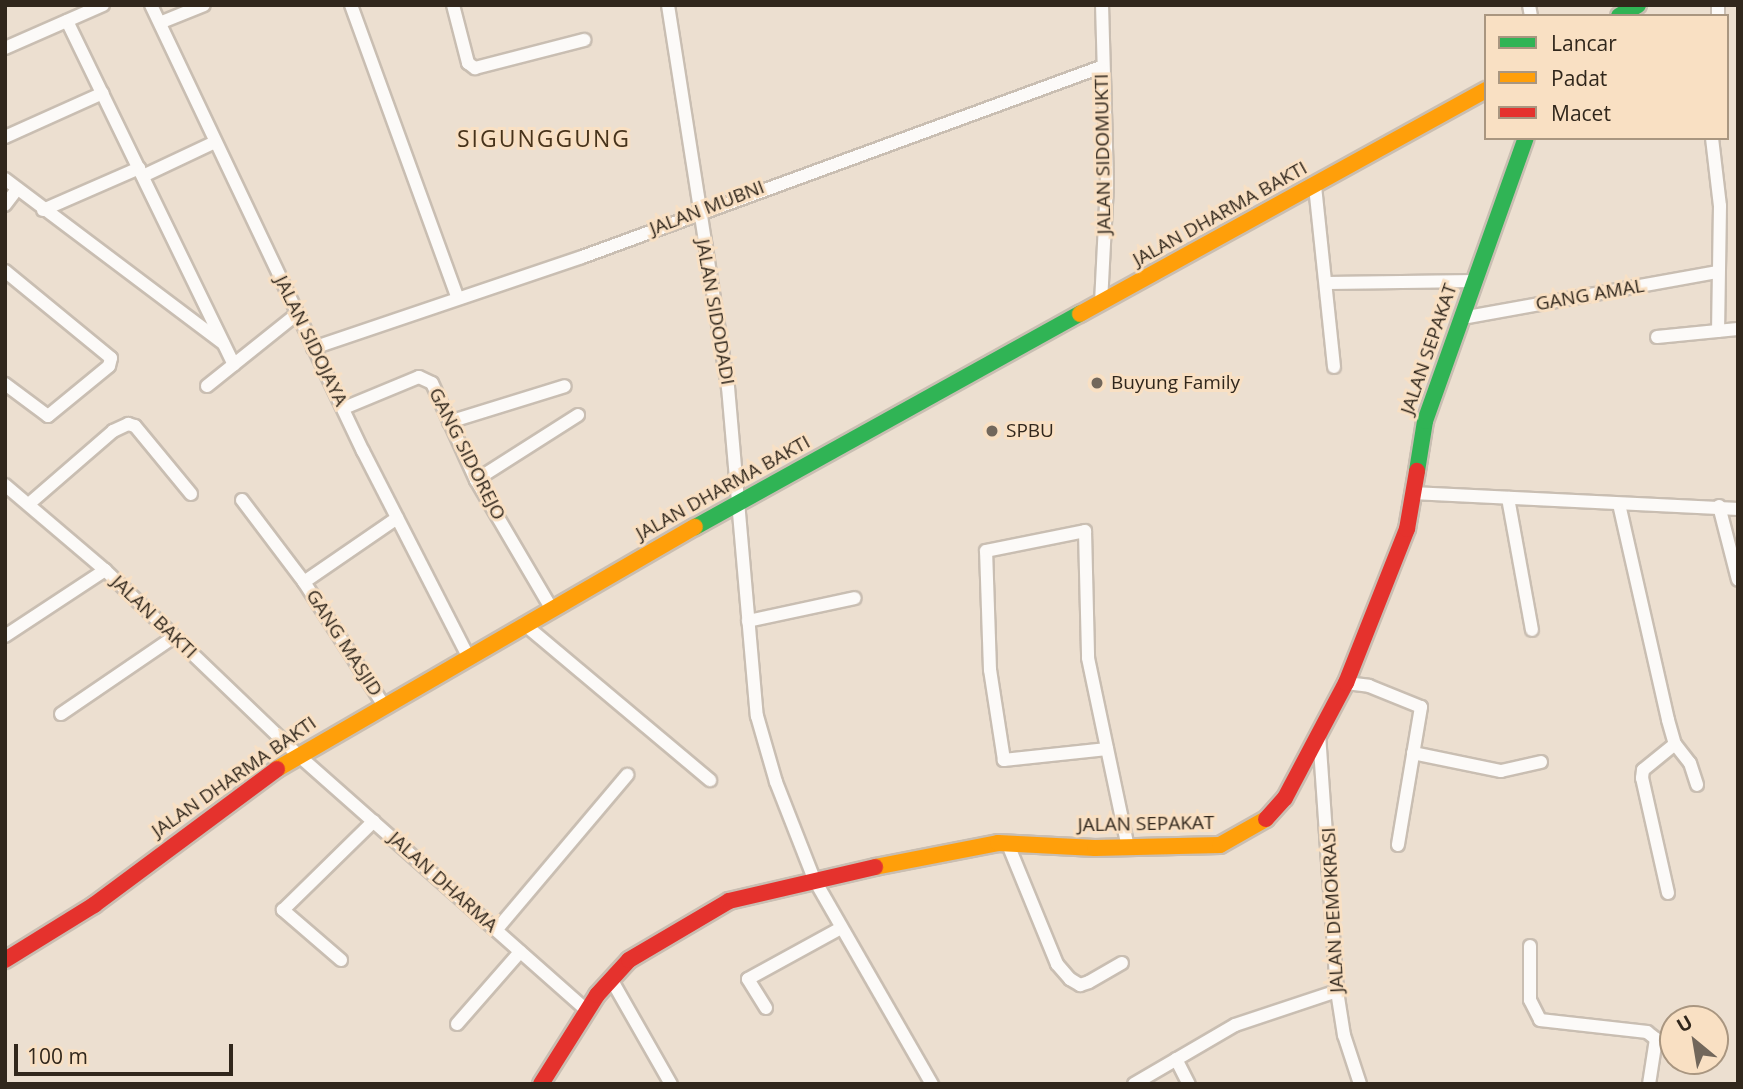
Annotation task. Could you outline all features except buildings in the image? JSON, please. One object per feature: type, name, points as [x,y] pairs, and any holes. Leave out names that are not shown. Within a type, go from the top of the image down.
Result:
[{"type":"main road","points":[[1622,14],[1638,5]]},
{"type":"main road","name":"JALAN DHARMA BAKTI","points":[[7,954],[94,905],[297,754],[736,503],[1484,91]]},
{"type":"main road","name":"JALAN SEPAKAT","points":[[541,1084],[587,1011],[629,960],[697,917],[749,895],[814,879],[1007,842],[1128,848],[1199,848],[1245,835],[1267,819],[1285,797],[1346,683],[1408,529],[1424,421],[1525,140]]},
{"type":"street","points":[[5,48],[103,5]]},
{"type":"street","name":"JALAN SIDOJAYA","points":[[151,5],[162,22],[215,142],[313,348],[468,656]]},
{"type":"street","points":[[162,22],[204,5]]},
{"type":"street","points":[[351,5],[457,296]]},
{"type":"street","points":[[453,5],[468,63],[475,68],[584,40]]},
{"type":"street","name":"JALAN SIDODADI","points":[[668,5],[698,211],[728,387],[736,503],[764,746],[814,879],[932,1084]]},
{"type":"street","name":"JALAN SIDOMUKTI","points":[[1101,303],[1107,183],[1101,67],[1102,5]]},
{"type":"street","points":[[67,21],[234,365]]},
{"type":"street","name":"JALAN MUBNI","points":[[313,348],[457,296],[582,257],[698,211],[1101,67]]},
{"type":"street","points":[[5,137],[103,93]]},
{"type":"street","points":[[1712,140],[1720,206],[1718,331]]},
{"type":"street","points":[[43,210],[215,142]]},
{"type":"street","points":[[5,179],[226,345]]},
{"type":"street","points":[[1315,186],[1328,283],[1334,367]]},
{"type":"street","points":[[5,205],[17,189]]},
{"type":"street","points":[[5,271],[111,358],[109,366],[48,416],[5,384]]},
{"type":"street","name":"GANG AMAL","points":[[1462,318],[1718,272]]},
{"type":"street","points":[[1328,283],[1475,281]]},
{"type":"street","points":[[206,387],[298,314]]},
{"type":"street","points":[[1657,337],[1738,329]]},
{"type":"street","name":"GANG SIDOREJO","points":[[344,408],[419,377],[432,383],[476,481],[551,608]]},
{"type":"street","points":[[449,422],[565,386]]},
{"type":"street","points":[[476,481],[578,415]]},
{"type":"street","points":[[30,503],[113,431],[128,424],[135,426],[191,494]]},
{"type":"street","name":"JALAN BAKTI","points":[[5,485],[30,503],[105,570],[297,754]]},
{"type":"street","points":[[1413,493],[1738,509]]},
{"type":"street","points":[[1508,498],[1532,630]]},
{"type":"street","name":"GANG MASJID","points":[[243,500],[304,582],[383,704]]},
{"type":"street","points":[[1619,504],[1675,744],[1690,763],[1697,785]]},
{"type":"street","points":[[1719,506],[1738,580]]},
{"type":"street","points":[[304,582],[397,518]]},
{"type":"street","points":[[1107,749],[1004,761],[990,670],[986,551],[1085,531],[1088,658],[1128,848]]},
{"type":"street","points":[[5,636],[105,570]]},
{"type":"street","points":[[748,621],[855,598]]},
{"type":"street","points":[[524,624],[710,779]]},
{"type":"street","points":[[61,714],[174,636]]},
{"type":"street","points":[[1346,683],[1369,686],[1421,706],[1398,845]]},
{"type":"street","name":"JALAN DEMOKRASI","points":[[1319,734],[1337,991],[1344,1035],[1360,1084]]},
{"type":"street","points":[[1668,893],[1642,778],[1643,770],[1675,744]]},
{"type":"street","points":[[1413,753],[1500,771],[1541,762]]},
{"type":"street","name":"JALAN DHARMA","points":[[297,754],[587,1011]]},
{"type":"street","points":[[497,929],[627,775]]},
{"type":"street","points":[[341,960],[283,911],[374,821]]},
{"type":"street","points":[[1007,842],[1057,964],[1070,979],[1080,985],[1122,962]]},
{"type":"street","points":[[766,1008],[748,979],[841,928]]},
{"type":"street","points":[[1530,946],[1530,1000],[1540,1020],[1647,1032],[1656,1040],[1649,1084]]},
{"type":"street","points":[[457,1024],[520,952]]},
{"type":"street","points":[[611,979],[671,1084]]},
{"type":"street","points":[[1134,1084],[1235,1025],[1337,991]]},
{"type":"street","points":[[1176,1059],[1189,1084]]},
{"type":"traffic: fast","points":[[1622,14],[1638,5]]},
{"type":"traffic: fast","points":[[1417,471],[1425,421],[1525,140]]},
{"type":"traffic: fast","points":[[695,527],[1080,314]]},
{"type":"traffic: slow","points":[[1080,314],[1484,91]]},
{"type":"traffic: slow","points":[[277,769],[695,527]]},
{"type":"traffic: slow","points":[[875,867],[998,843],[1095,848],[1220,845],[1266,819]]},
{"type":"traffic: jam","points":[[1266,819],[1285,798],[1346,683],[1407,529],[1417,471]]},
{"type":"traffic: jam","points":[[5,960],[94,905],[277,769]]},
{"type":"traffic: jam","points":[[541,1084],[597,995],[629,960],[729,901],[875,867]]},
{"type":"place","name":"Buyung Family","points":[[1097,383]]},
{"type":"place","name":"SPBU","points":[[992,431]]},
{"type":"district","name":"SIGUNGGUNG","points":[[544,138]]}]
